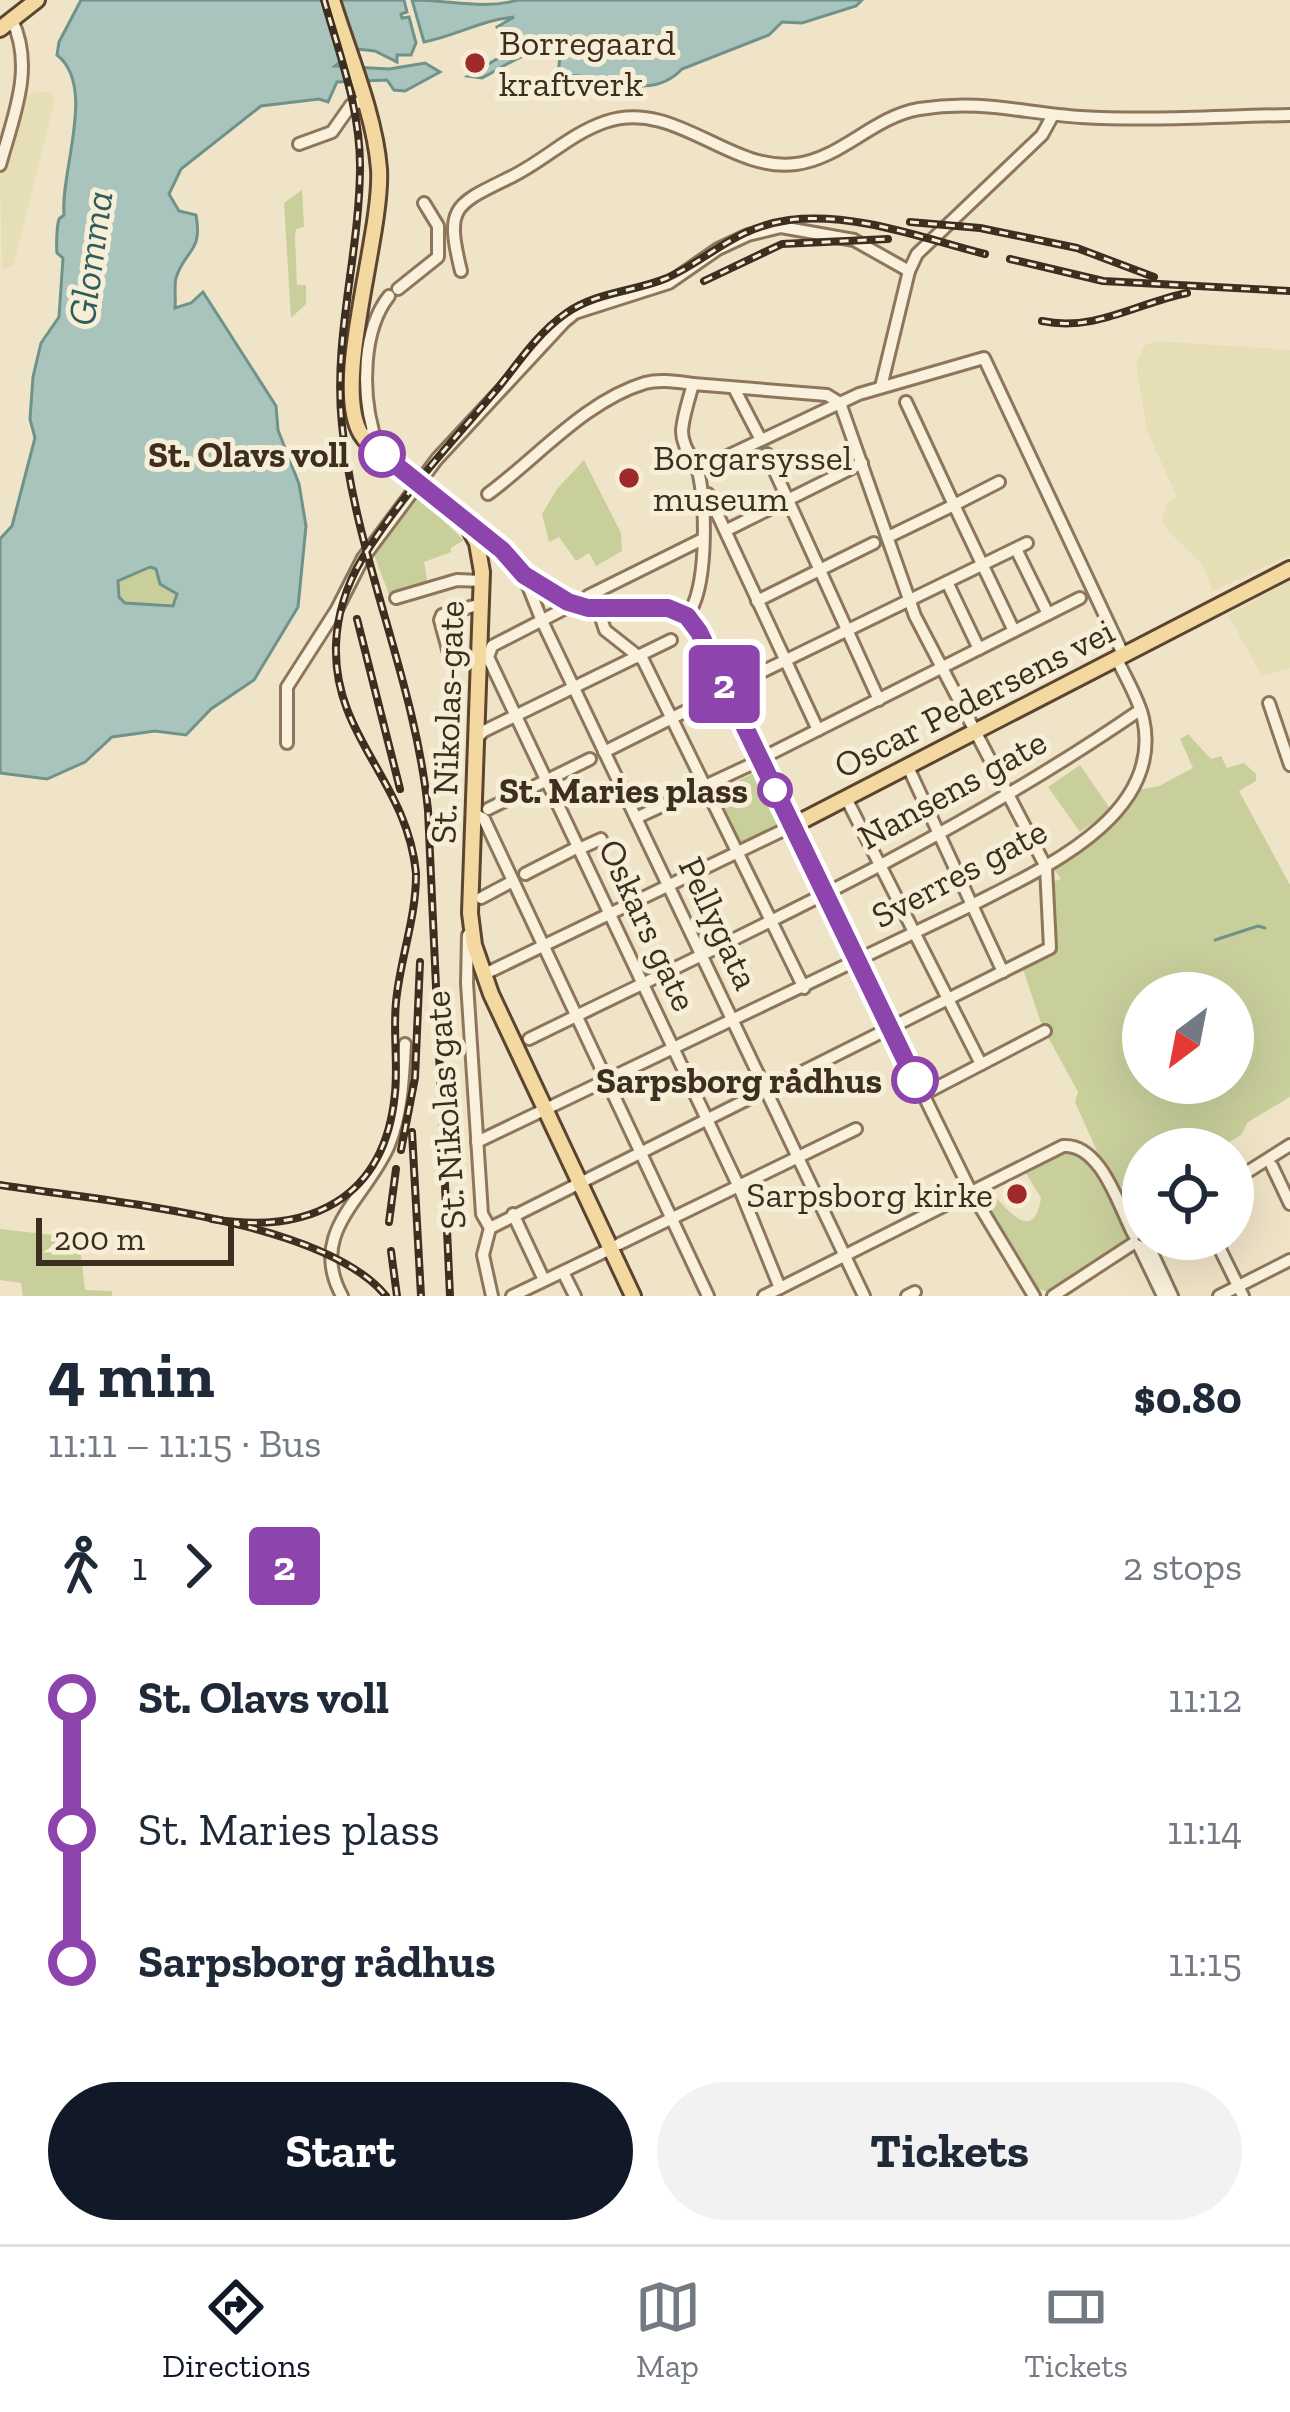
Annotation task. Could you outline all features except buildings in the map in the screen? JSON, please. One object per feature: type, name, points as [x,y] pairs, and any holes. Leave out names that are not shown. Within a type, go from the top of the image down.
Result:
[{"type":"main road","points":[[6,24],[37,0]]},
{"type":"main road","points":[[332,0],[368,118],[380,184],[359,316],[354,400],[367,438],[382,454],[493,543]]},
{"type":"main road","points":[[427,490],[469,520],[524,575],[574,604],[658,606],[687,616],[699,632],[755,762],[792,826]]},
{"type":"main road","name":"St. Nikolas-gate","points":[[459,517],[476,539],[482,577],[483,657],[476,740],[481,812],[470,920],[482,974],[632,1296]]},
{"type":"main road","name":"St. Nikolas-gate","points":[[482,577],[493,543]]},
{"type":"main road","name":"Oscar Pedersens vei","points":[[792,826],[1290,569]]},
{"type":"street","points":[[0,166],[24,64],[22,45],[6,24]]},
{"type":"street","points":[[299,144],[332,132],[361,95]]},
{"type":"street","points":[[461,271],[452,224],[460,206],[531,167],[557,146],[608,121],[636,118],[684,126],[751,157],[793,165],[837,151],[878,124],[910,111],[996,104],[1052,115],[1290,115]]},
{"type":"street","points":[[698,470],[881,387],[909,272],[926,244],[1042,135],[1052,115]]},
{"type":"street","points":[[367,438],[373,431],[367,370],[375,322],[393,292],[438,257],[437,226],[424,203]]},
{"type":"street","points":[[287,743],[287,687],[338,610],[363,558],[436,459],[564,322],[575,314],[669,283],[718,249],[781,226],[841,236],[909,272]]},
{"type":"street","name":"Sverres gate","points":[[477,1142],[1046,867],[1126,804],[1139,778],[1145,750],[1140,710],[984,358],[881,387]]},
{"type":"street","points":[[488,494],[582,418],[630,390],[657,381],[827,395],[840,403],[909,602],[1046,867],[1050,948],[490,1228]]},
{"type":"street","points":[[687,616],[700,594],[698,470],[683,439],[692,384]]},
{"type":"street","points":[[734,388],[761,440]]},
{"type":"street","points":[[906,402],[1014,631]]},
{"type":"street","points":[[766,454],[879,700]]},
{"type":"street","points":[[727,530],[862,463]]},
{"type":"street","points":[[887,537],[999,482]]},
{"type":"street","points":[[708,494],[818,730]]},
{"type":"street","points":[[701,540],[593,602],[605,630],[639,656],[803,988]]},
{"type":"street","points":[[757,601],[874,543]]},
{"type":"street","points":[[740,682],[1022,546],[1048,614]]},
{"type":"street","name":"Pellygata","points":[[524,575],[864,1296]]},
{"type":"street","points":[[396,598],[482,577]]},
{"type":"street","points":[[947,582],[979,649]]},
{"type":"street","points":[[636,818],[1080,598]]},
{"type":"street","points":[[481,604],[442,615],[450,657],[483,657],[492,646],[564,609]]},
{"type":"street","points":[[476,740],[671,640]]},
{"type":"street","name":"Oskars gate","points":[[483,657],[739,1186],[780,1288]]},
{"type":"street","points":[[604,752],[720,694]]},
{"type":"street","points":[[1269,704],[1290,765]]},
{"type":"street","name":"Nansens gate","points":[[529,1040],[1009,796],[1140,710]]},
{"type":"street","points":[[590,759],[481,812],[519,877],[544,946],[708,1296]]},
{"type":"street","points":[[908,767],[1003,972]]},
{"type":"street","points":[[846,798],[981,1064]]},
{"type":"street","points":[[792,826],[959,1169],[1034,1296]]},
{"type":"street","name":"Oscar Pedersens vei","points":[[490,971],[792,826]]},
{"type":"street","points":[[481,898],[601,839]]},
{"type":"street","name":"St. Nikolas gate","points":[[470,920],[466,956],[477,1142],[482,1214],[490,1228],[483,1255],[492,1296]]},
{"type":"street","points":[[922,1095],[1045,1031]]},
{"type":"street","points":[[342,1296],[333,1279],[333,1237],[388,1148],[402,1099],[405,1044]]},
{"type":"street","points":[[620,1244],[856,1129]]},
{"type":"street","points":[[764,1296],[1031,1159],[1074,1145],[1091,1156],[1122,1209]]},
{"type":"street","points":[[1254,1168],[1290,1145]]},
{"type":"street","points":[[1272,1166],[1289,1200]]},
{"type":"street","points":[[959,1169],[993,1179]]},
{"type":"street","points":[[514,1214],[544,1280]]},
{"type":"street","points":[[1053,1296],[1122,1251]]},
{"type":"street","points":[[512,1296],[604,1252]]},
{"type":"street","points":[[1149,1260],[1162,1296]]},
{"type":"street","points":[[1153,1260],[1172,1296]]},
{"type":"street","points":[[1228,1260],[1244,1291]]},
{"type":"street","points":[[1219,1296],[1244,1291],[1290,1260]]},
{"type":"street","points":[[563,1272],[575,1296]]},
{"type":"shaded area","points":[[36,91],[50,92],[55,99],[14,264],[2,270],[0,178],[20,99]]},
{"type":"shaded area","points":[[1154,341],[1290,350],[1290,555],[1213,591],[1202,564],[1162,520],[1167,504],[1177,497],[1147,431],[1136,364],[1144,346]]},
{"type":"shaded area","points":[[1290,580],[1290,668],[1262,676],[1228,615]]},
{"type":"green space","points":[[302,190],[304,227],[296,229],[295,237],[297,285],[306,285],[306,304],[291,318],[284,203]]},
{"type":"green space","points":[[584,460],[621,533],[622,551],[596,566],[589,553],[576,561],[559,537],[549,542],[542,514]]},
{"type":"green space","points":[[416,495],[464,540],[451,552],[424,562],[428,585],[390,597],[373,552]]},
{"type":"green space","points":[[150,567],[156,570],[160,584],[177,594],[174,606],[125,603],[119,597],[118,581]]},
{"type":"green space","points":[[1188,734],[1211,759],[1221,756],[1227,768],[1244,763],[1256,774],[1256,781],[1239,791],[1290,885],[1290,1097],[1245,1128],[1122,1128],[1122,1193],[1104,1167],[1075,1102],[1078,1092],[1042,1026],[1021,963],[1047,951],[1050,883],[1061,879],[1051,865],[1138,790],[1159,786],[1193,768],[1180,739]]},
{"type":"green space","points":[[1080,765],[1111,810],[1080,832],[1048,787]]},
{"type":"green space","points":[[757,767],[780,818],[778,825],[745,842],[740,841],[717,791],[754,773]]},
{"type":"green space","points":[[1065,1151],[1087,1158],[1122,1224],[1122,1245],[1048,1292],[1037,1288],[979,1194],[987,1188],[1017,1217],[1031,1220],[1041,1198],[1024,1170]]},
{"type":"green space","points":[[0,1229],[79,1238],[85,1290],[112,1291],[112,1296],[23,1296],[21,1283],[0,1280]]},
{"type":"water","name":"Glomma","points":[[81,0],[404,0],[407,12],[402,18],[409,17],[416,43],[411,55],[397,55],[397,62],[375,51],[357,49],[335,66],[389,69],[425,63],[440,72],[405,91],[394,90],[387,80],[337,82],[328,102],[261,106],[181,169],[169,194],[179,211],[196,215],[198,227],[195,244],[176,278],[175,308],[203,292],[276,406],[278,430],[299,484],[306,526],[298,607],[254,680],[211,709],[186,735],[155,731],[112,737],[85,762],[47,779],[0,773],[0,539],[12,526],[35,438],[30,419],[41,343],[59,317],[63,258],[57,253],[57,230],[64,215],[76,108],[69,69],[57,55]],"holes":[[[150,567],[156,569],[160,584],[177,594],[173,606],[125,603],[119,597],[118,581]]]},
{"type":"water","points":[[412,0],[479,4],[862,0],[802,23],[782,22],[769,35],[682,69],[668,80],[638,86],[558,77],[560,55],[540,51],[482,78],[468,76],[517,47],[512,35],[502,37],[497,27],[514,17],[424,42]]},
{"type":"waterway","points":[[1215,940],[1265,928]]},
{"type":"railway","points":[[324,0],[357,126],[360,170],[343,329],[342,425],[359,522],[411,713],[428,810],[450,1296]]},
{"type":"railway","points":[[416,873],[399,811],[346,706],[336,645],[341,611],[347,589],[377,536],[537,339],[577,307],[667,278],[738,236],[789,220],[863,223],[985,254]]},
{"type":"railway","points":[[910,222],[980,228],[1077,248],[1154,277]]},
{"type":"railway","points":[[704,281],[782,244],[888,239]]},
{"type":"railway","points":[[1010,259],[1103,281],[1290,291]]},
{"type":"railway","points":[[1042,321],[1098,320],[1187,293]]},
{"type":"railway","points":[[357,619],[400,789]]},
{"type":"railway","points":[[212,1219],[247,1223],[310,1214],[336,1202],[376,1160],[395,1093],[396,1002],[416,875]]},
{"type":"railway","points":[[401,1150],[415,1078],[420,962]]},
{"type":"railway","points":[[412,1132],[421,1296]]},
{"type":"railway","points":[[389,1222],[396,1169]]},
{"type":"railway","points":[[0,1185],[206,1217],[262,1231],[355,1269],[386,1296]]},
{"type":"railway","points":[[391,1251],[397,1296]]},
{"type":"bus line","name":"2","points":[[382,454],[502,550],[524,575],[568,602],[588,608],[668,608],[687,616],[699,632],[915,1080]]},
{"type":"place","name":"Borregaard kraftverk","points":[[475,63]]},
{"type":"place","name":"St. Olavs voll","points":[[382,454]]},
{"type":"place","name":"Borgarsyssel museum","points":[[629,478]]},
{"type":"place","name":"St. Maries plass","points":[[775,790]]},
{"type":"place","name":"Sarpsborg rådhus","points":[[915,1080]]},
{"type":"place","name":"Sarpsborg kirke","points":[[1017,1194]]}]
